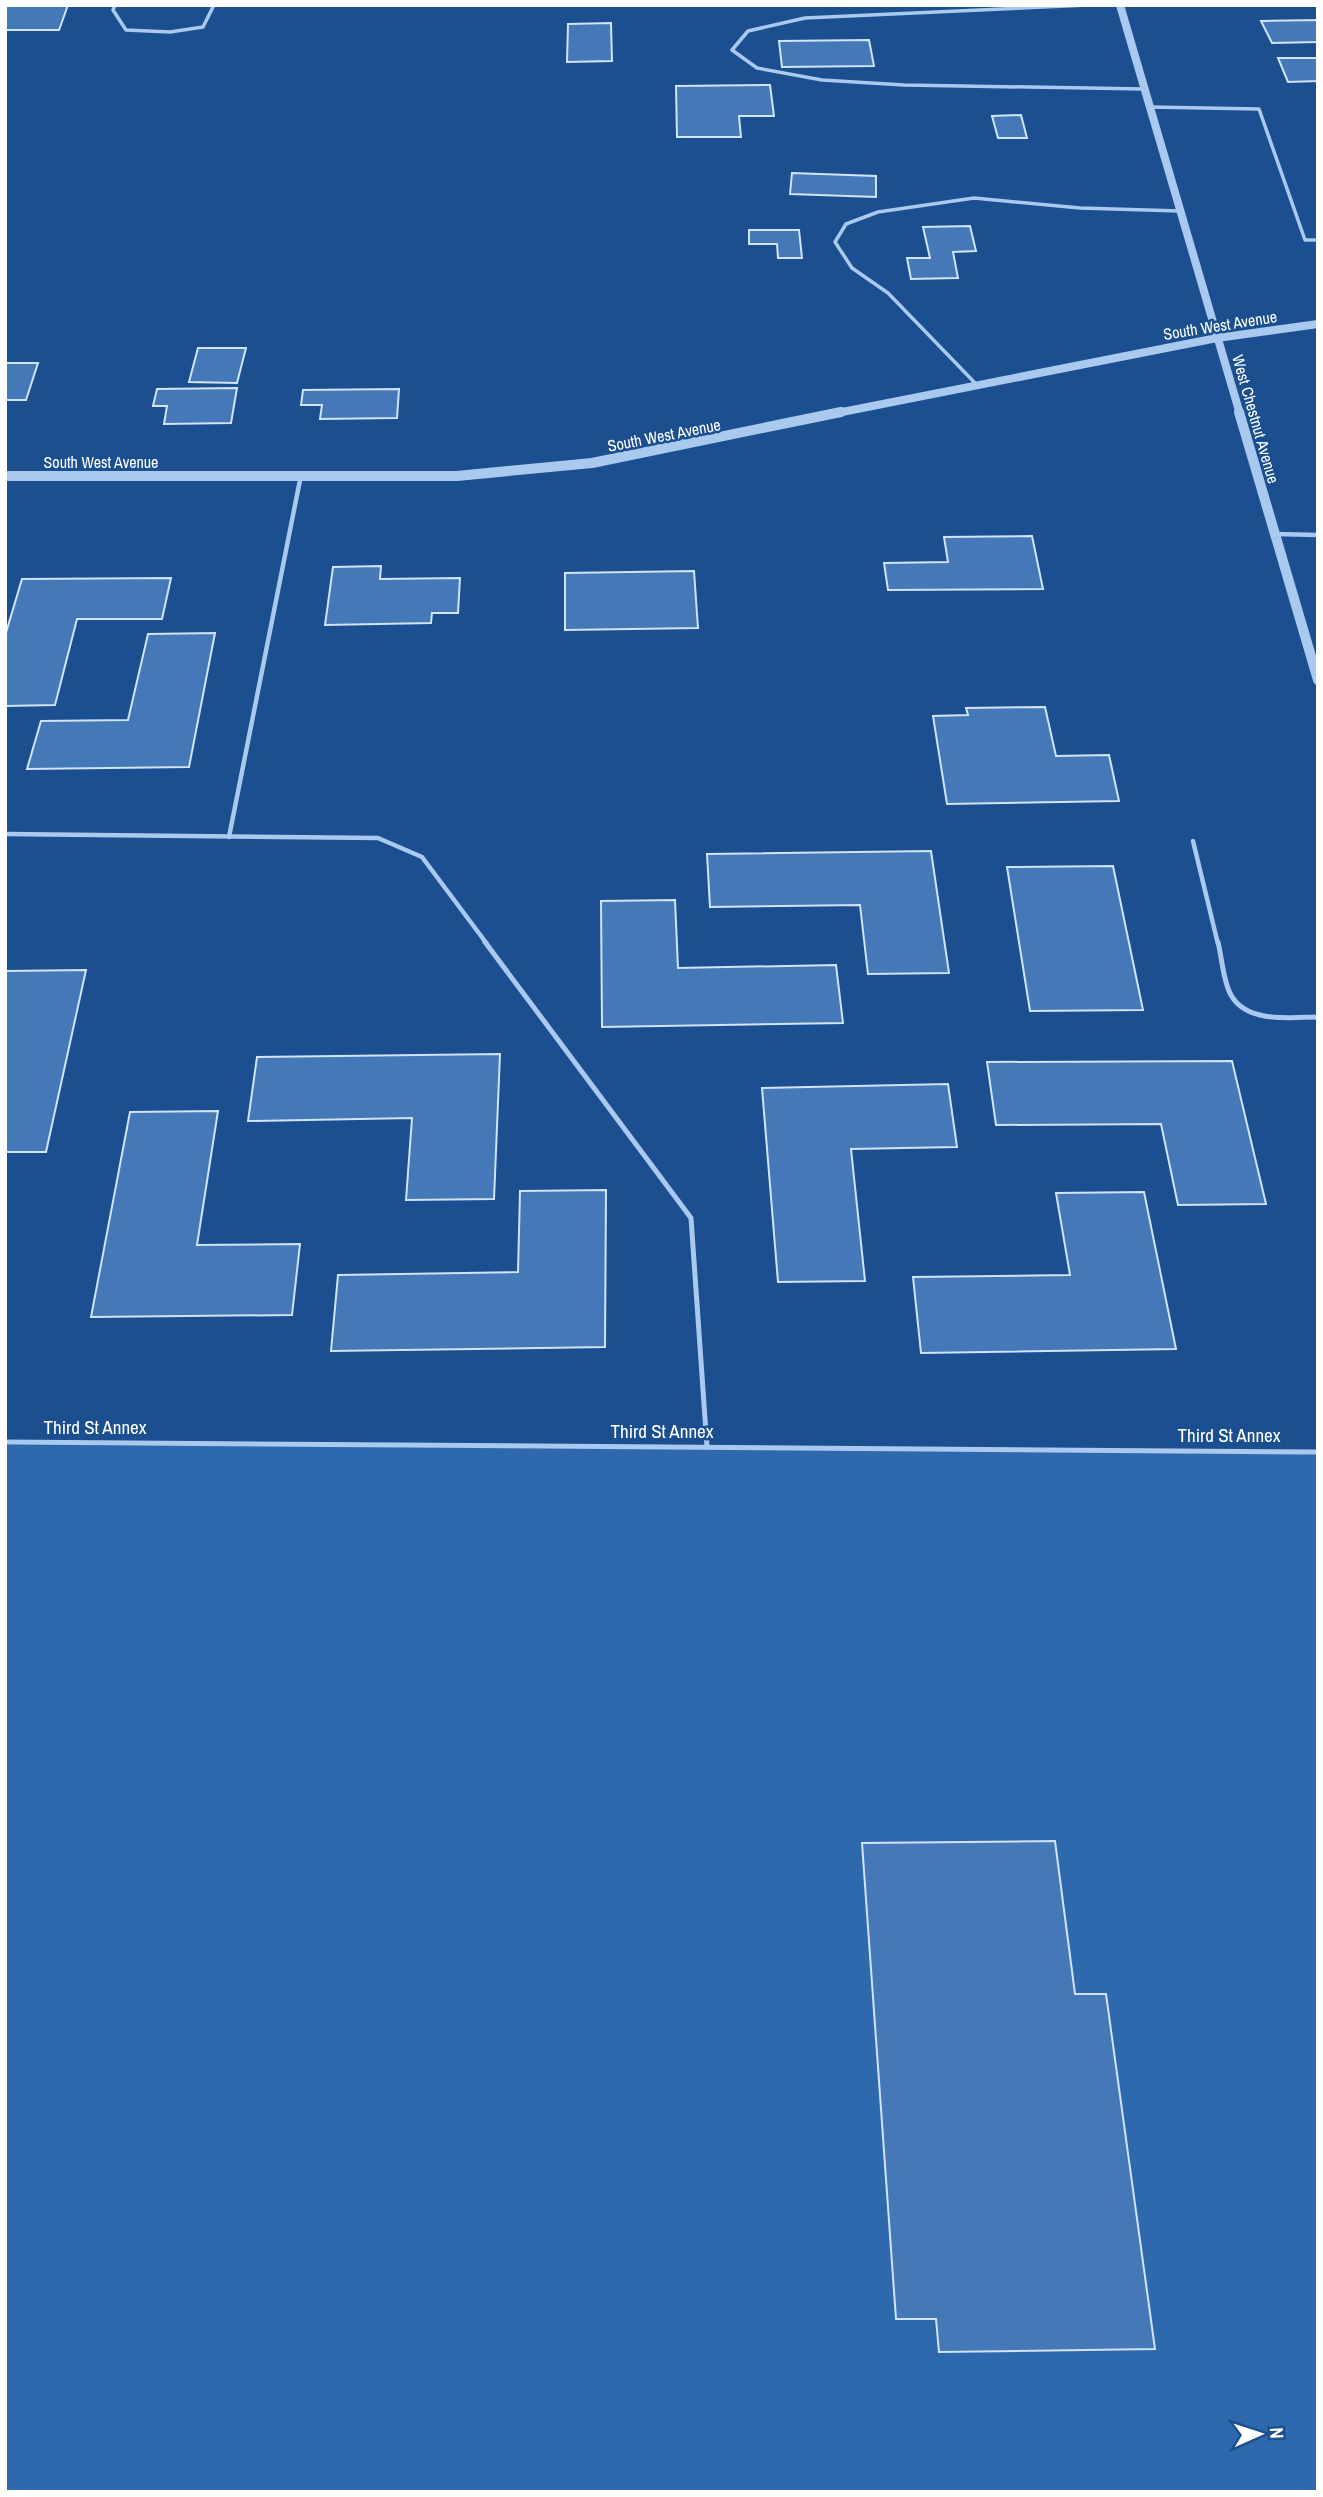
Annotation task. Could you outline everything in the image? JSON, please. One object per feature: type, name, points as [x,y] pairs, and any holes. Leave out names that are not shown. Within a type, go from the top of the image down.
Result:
[{"type":"street","name":"West Chestnut Avenue","points":[[1120,5],[1318,680]]},
{"type":"street","name":"South West Avenue","points":[[5,476],[457,476],[592,463],[976,384],[1217,338],[1318,324]]},
{"type":"lane","points":[[115,5],[113,10],[126,30],[170,32],[203,27],[214,5]]},
{"type":"lane","points":[[1088,5],[805,18],[748,31],[733,50],[757,68],[822,80],[904,85],[1144,89]]},
{"type":"lane","points":[[1149,107],[1259,109],[1305,240],[1318,240]]},
{"type":"lane","points":[[976,384],[888,293],[852,268],[835,242],[846,224],[878,212],[974,198],[1080,208],[1180,211]]},
{"type":"lane","points":[[229,837],[301,475]]},
{"type":"lane","points":[[1275,534],[1318,535]]},
{"type":"lane","points":[[5,834],[378,838],[422,857],[691,1218],[707,1447]]},
{"type":"lane","points":[[1193,841],[1231,996],[1246,1012],[1268,1017],[1318,1017]]},
{"type":"lane","name":"Third St Annex","points":[[5,1442],[1318,1452]]},
{"type":"shaded area","points":[[5,1445],[1318,1453],[1318,2492],[5,2492]]},
{"type":"building","points":[[5,5],[68,5],[59,30],[5,30]]},
{"type":"building","points":[[1318,20],[1318,42],[1272,43],[1261,21]]},
{"type":"building","points":[[611,23],[612,61],[567,62],[568,24]]},
{"type":"building","points":[[869,40],[874,66],[782,67],[779,41]]},
{"type":"building","points":[[1278,58],[1318,58],[1318,81],[1288,82]]},
{"type":"building","points":[[770,85],[774,116],[739,116],[741,137],[677,137],[676,86]]},
{"type":"building","points":[[1021,115],[1027,138],[998,138],[992,116]]},
{"type":"building","points":[[792,173],[876,176],[876,197],[790,194]]},
{"type":"building","points":[[970,226],[976,251],[953,252],[958,278],[911,279],[907,258],[930,258],[923,227]]},
{"type":"building","points":[[749,230],[799,230],[802,258],[778,258],[777,244],[749,244]]},
{"type":"building","points":[[198,348],[246,348],[237,383],[189,382]]},
{"type":"building","points":[[5,363],[38,363],[26,400],[5,400]]},
{"type":"building","points":[[237,388],[231,423],[164,424],[167,406],[153,406],[157,389]]},
{"type":"building","points":[[399,389],[397,418],[320,419],[322,405],[301,405],[303,390]]},
{"type":"building","points":[[1032,536],[1043,589],[888,590],[884,563],[948,562],[944,537]]},
{"type":"building","points":[[381,566],[380,579],[460,578],[458,613],[432,613],[431,623],[325,625],[333,567]]},
{"type":"building","points":[[694,571],[698,628],[565,630],[565,573]]},
{"type":"building","points":[[171,578],[162,619],[77,619],[55,705],[5,706],[5,636],[22,579]]},
{"type":"building","points":[[215,633],[189,767],[27,769],[41,721],[128,720],[148,634]]},
{"type":"building","points":[[1045,707],[1056,756],[1109,755],[1119,801],[947,804],[933,716],[968,715],[966,708]]},
{"type":"building","points":[[931,851],[949,973],[868,974],[860,905],[710,907],[707,854]]},
{"type":"building","points":[[1113,866],[1143,1010],[1030,1011],[1007,867]]},
{"type":"building","points":[[675,900],[678,968],[836,965],[843,1023],[602,1027],[601,901]]},
{"type":"building","points":[[86,970],[46,1152],[5,1152],[5,971]]},
{"type":"building","points":[[500,1054],[494,1199],[406,1200],[412,1118],[248,1121],[257,1057]]},
{"type":"building","points":[[1232,1061],[1266,1204],[1178,1205],[1161,1124],[996,1125],[987,1062]]},
{"type":"building","points":[[948,1084],[957,1147],[851,1149],[865,1281],[778,1282],[762,1088]]},
{"type":"building","points":[[218,1111],[197,1245],[300,1244],[292,1315],[91,1317],[130,1112]]},
{"type":"building","points":[[606,1190],[605,1347],[331,1351],[338,1275],[518,1272],[520,1191]]},
{"type":"building","points":[[1144,1192],[1176,1349],[921,1353],[913,1277],[1070,1275],[1056,1193]]},
{"type":"building","points":[[1055,1841],[1075,1994],[1106,1994],[1155,2349],[939,2352],[936,2319],[896,2319],[862,1843]]}]
